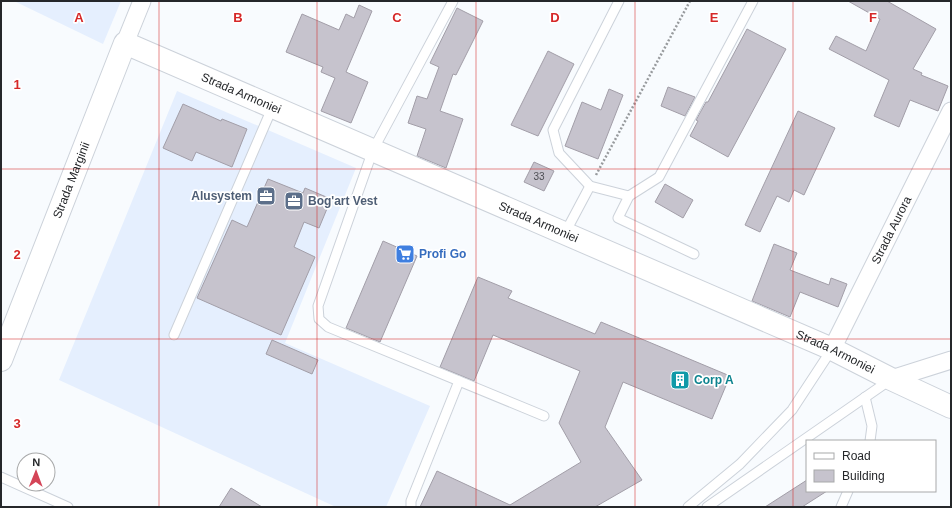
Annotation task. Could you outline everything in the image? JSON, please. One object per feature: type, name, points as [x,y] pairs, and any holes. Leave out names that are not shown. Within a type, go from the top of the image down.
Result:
[{"type":"street","name":"Strada Marginii","points":[[1,360],[10,328],[142,1]]},
{"type":"street","name":"Strada Armoniei","points":[[124,43],[273,106],[832,349],[951,407]]},
{"type":"street","name":"Strada Aurora","points":[[832,349],[951,112]]},
{"type":"street","points":[[891,379],[951,360]]},
{"type":"lane","points":[[453,1],[373,150],[318,306],[319,319],[328,327],[544,416]]},
{"type":"lane","points":[[619,1],[553,130],[559,153],[590,186],[629,196]]},
{"type":"lane","points":[[694,254],[618,218],[629,196],[659,177],[753,1]]},
{"type":"lane","points":[[174,335],[273,106]]},
{"type":"lane","points":[[565,233],[590,186]]},
{"type":"lane","points":[[688,507],[740,464],[792,410],[832,349]]},
{"type":"lane","points":[[707,507],[891,379]]},
{"type":"lane","points":[[411,507],[411,500],[458,381]]},
{"type":"lane","points":[[866,397],[872,426],[870,440]]},
{"type":"lane","points":[[1,477],[68,507]]},
{"type":"lane","points":[[841,507],[848,492]]},
{"type":"path","points":[[590,186],[690,1]]},
{"type":"shaded area","points":[[14,1],[121,1],[103,44]]},
{"type":"shaded area","points":[[177,91],[356,168],[285,343],[430,406],[386,507],[336,507],[59,380]]},
{"type":"building","points":[[848,1],[887,1],[936,29],[913,69],[922,73],[921,75],[948,86],[938,111],[910,100],[899,127],[874,116],[889,80],[829,49],[836,36],[866,51],[880,19]]},
{"type":"building","points":[[359,5],[372,11],[346,72],[368,82],[351,123],[321,111],[335,78],[321,72],[323,67],[286,52],[302,14],[339,30],[346,14],[354,18]]},
{"type":"building","points":[[457,8],[483,21],[456,75],[453,74],[440,111],[463,119],[446,168],[417,156],[426,129],[408,123],[417,96],[427,99],[439,67],[430,63]]},
{"type":"building","points":[[747,29],[786,49],[728,157],[690,136],[698,121],[696,120],[706,102],[708,102]]},
{"type":"building","points":[[548,51],[574,64],[538,136],[511,125]]},
{"type":"building","points":[[668,87],[695,97],[685,116],[661,106]]},
{"type":"building","points":[[609,89],[623,95],[598,159],[565,146],[582,102],[601,110]]},
{"type":"building","points":[[183,104],[221,121],[222,119],[247,129],[232,167],[196,152],[192,161],[163,148]]},
{"type":"building","points":[[798,111],[835,128],[804,195],[794,190],[789,202],[777,196],[760,232],[745,225]]},
{"type":"building","points":[[534,162],[554,171],[544,191],[524,182]]},
{"type":"building","points":[[268,179],[303,193],[305,188],[331,199],[319,228],[304,222],[294,247],[315,257],[281,335],[197,298],[232,220],[247,227]]},
{"type":"building","points":[[665,184],[693,200],[683,218],[655,202]]},
{"type":"building","points":[[383,241],[417,256],[380,342],[346,328]]},
{"type":"building","points":[[774,244],[797,253],[790,270],[829,285],[831,278],[847,284],[838,307],[800,292],[790,317],[752,301]]},
{"type":"building","points":[[478,277],[512,291],[508,298],[595,334],[601,322],[730,376],[712,419],[623,382],[605,427],[642,480],[595,507],[420,507],[437,471],[510,505],[581,462],[559,423],[580,371],[493,335],[474,381],[440,367]]},
{"type":"building","points":[[272,340],[318,360],[312,374],[266,354]]},
{"type":"building","points":[[806,481],[806,492],[825,492],[802,507],[765,507]]},
{"type":"building","points":[[231,488],[262,507],[219,507]]},
{"type":"place","name":"Alusystem","points":[[266,196]]},
{"type":"place","name":"Bog'art Vest","points":[[294,201]]},
{"type":"place","name":"Profi Go","points":[[405,254]]},
{"type":"place","name":"Corp A","points":[[680,380]]}]
